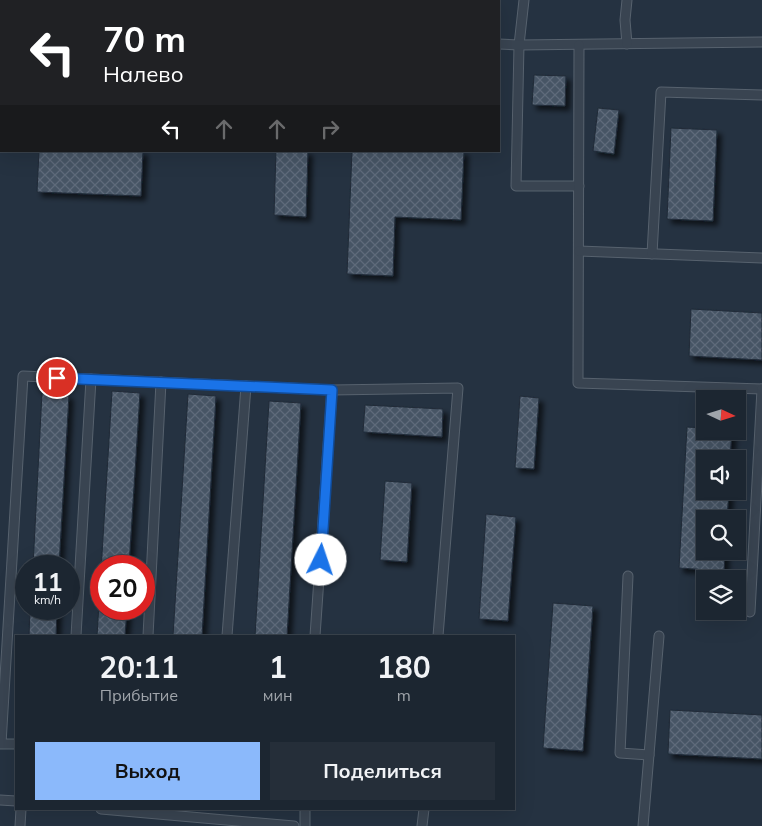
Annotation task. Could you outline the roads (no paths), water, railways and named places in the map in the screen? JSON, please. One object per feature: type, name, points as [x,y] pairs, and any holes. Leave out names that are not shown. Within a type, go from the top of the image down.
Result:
[{"type":"lane","points":[[524,0],[519,45],[516,186],[579,186]]},
{"type":"lane","points":[[627,0],[625,20],[627,44]]},
{"type":"lane","points":[[500,44],[762,42]]},
{"type":"lane","points":[[579,44],[578,383],[762,389],[750,612]]},
{"type":"lane","points":[[652,254],[661,92],[762,95]]},
{"type":"lane","points":[[579,252],[762,258]]},
{"type":"lane","points":[[15,744],[1,744],[23,376],[332,390],[458,388],[438,635]]},
{"type":"lane","points":[[76,635],[91,379]]},
{"type":"lane","points":[[148,635],[161,382]]},
{"type":"lane","points":[[227,635],[246,386]]},
{"type":"lane","points":[[315,635],[332,390]]},
{"type":"lane","points":[[628,576],[620,753],[649,755]]},
{"type":"lane","points":[[643,826],[659,636]]},
{"type":"lane","points":[[0,800],[15,801]]},
{"type":"lane","points":[[20,826],[22,810]]},
{"type":"lane","points":[[112,810],[294,826]]},
{"type":"lane","points":[[305,810],[305,826]]},
{"type":"lane","points":[[422,826],[424,810]]}]
